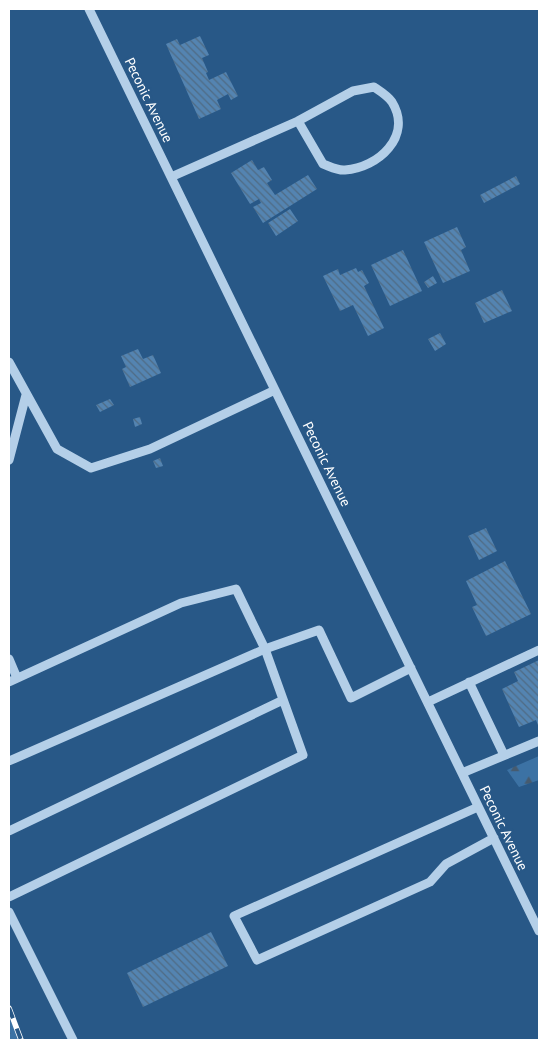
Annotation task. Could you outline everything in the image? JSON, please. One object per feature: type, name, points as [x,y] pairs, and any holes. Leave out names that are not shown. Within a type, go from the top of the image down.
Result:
[{"type":"street","name":"Peconic Avenue","points":[[89,9],[539,931]]},
{"type":"street","points":[[171,177],[298,121],[353,91],[374,87],[391,100],[399,118],[396,139],[372,164],[343,171],[323,164],[298,121]]},
{"type":"street","points":[[9,362],[58,449],[91,468],[150,449],[275,390]]},
{"type":"street","points":[[9,460],[26,395]]},
{"type":"street","points":[[9,659],[13,680],[181,603],[236,589],[265,649],[303,755],[9,897]]},
{"type":"street","points":[[9,761],[265,649],[318,630],[351,698],[411,668]]},
{"type":"street","points":[[428,702],[539,650]]},
{"type":"street","points":[[469,682],[504,754]]},
{"type":"street","points":[[9,831],[283,700]]},
{"type":"street","points":[[462,773],[539,741]]},
{"type":"street","points":[[478,807],[234,916],[257,960],[430,882],[446,864],[494,838]]},
{"type":"street","points":[[9,912],[73,1040]]},
{"type":"green space","points":[[539,756],[539,780],[519,787],[507,770]]},
{"type":"green space","points":[[9,1018],[21,1040],[9,1040]]},
{"type":"building","points":[[200,36],[209,55],[202,58],[209,80],[226,72],[238,96],[231,100],[228,94],[217,100],[221,109],[199,119],[166,44],[177,39],[180,45]]},
{"type":"building","points":[[252,160],[258,170],[264,167],[272,180],[267,183],[275,195],[308,175],[317,189],[263,223],[253,207],[261,203],[259,199],[250,204],[231,173]]},
{"type":"building","points":[[516,176],[520,184],[484,203],[480,195]]},
{"type":"building","points":[[290,209],[298,221],[276,236],[268,223]]},
{"type":"building","points":[[457,227],[466,247],[461,250],[470,271],[443,283],[424,242]]},
{"type":"building","points":[[403,250],[422,291],[390,306],[371,265]]},
{"type":"building","points":[[356,268],[358,272],[362,270],[369,283],[364,286],[384,328],[368,336],[353,305],[340,311],[323,276],[338,269],[340,275]]},
{"type":"building","points":[[433,276],[437,283],[428,288],[424,282]]},
{"type":"building","points":[[502,290],[512,311],[484,323],[475,303]]},
{"type":"building","points":[[440,333],[446,344],[435,351],[428,339]]},
{"type":"building","points":[[138,349],[143,359],[153,355],[161,373],[130,387],[122,369],[126,367],[121,356]]},
{"type":"building","points":[[110,399],[114,405],[100,412],[96,405]]},
{"type":"building","points":[[140,417],[142,424],[135,427],[133,419]]},
{"type":"building","points":[[160,458],[163,466],[156,468],[153,461]]},
{"type":"building","points":[[486,528],[497,551],[479,560],[468,536]]},
{"type":"building","points":[[505,561],[531,614],[486,636],[472,607],[477,605],[466,581]]},
{"type":"building","points":[[539,660],[539,728],[536,720],[519,727],[502,689],[518,681],[514,672]]},
{"type":"building","points":[[211,932],[228,966],[143,1007],[127,973]]},
{"type":"railway","points":[[9,1008],[21,1040]]}]
